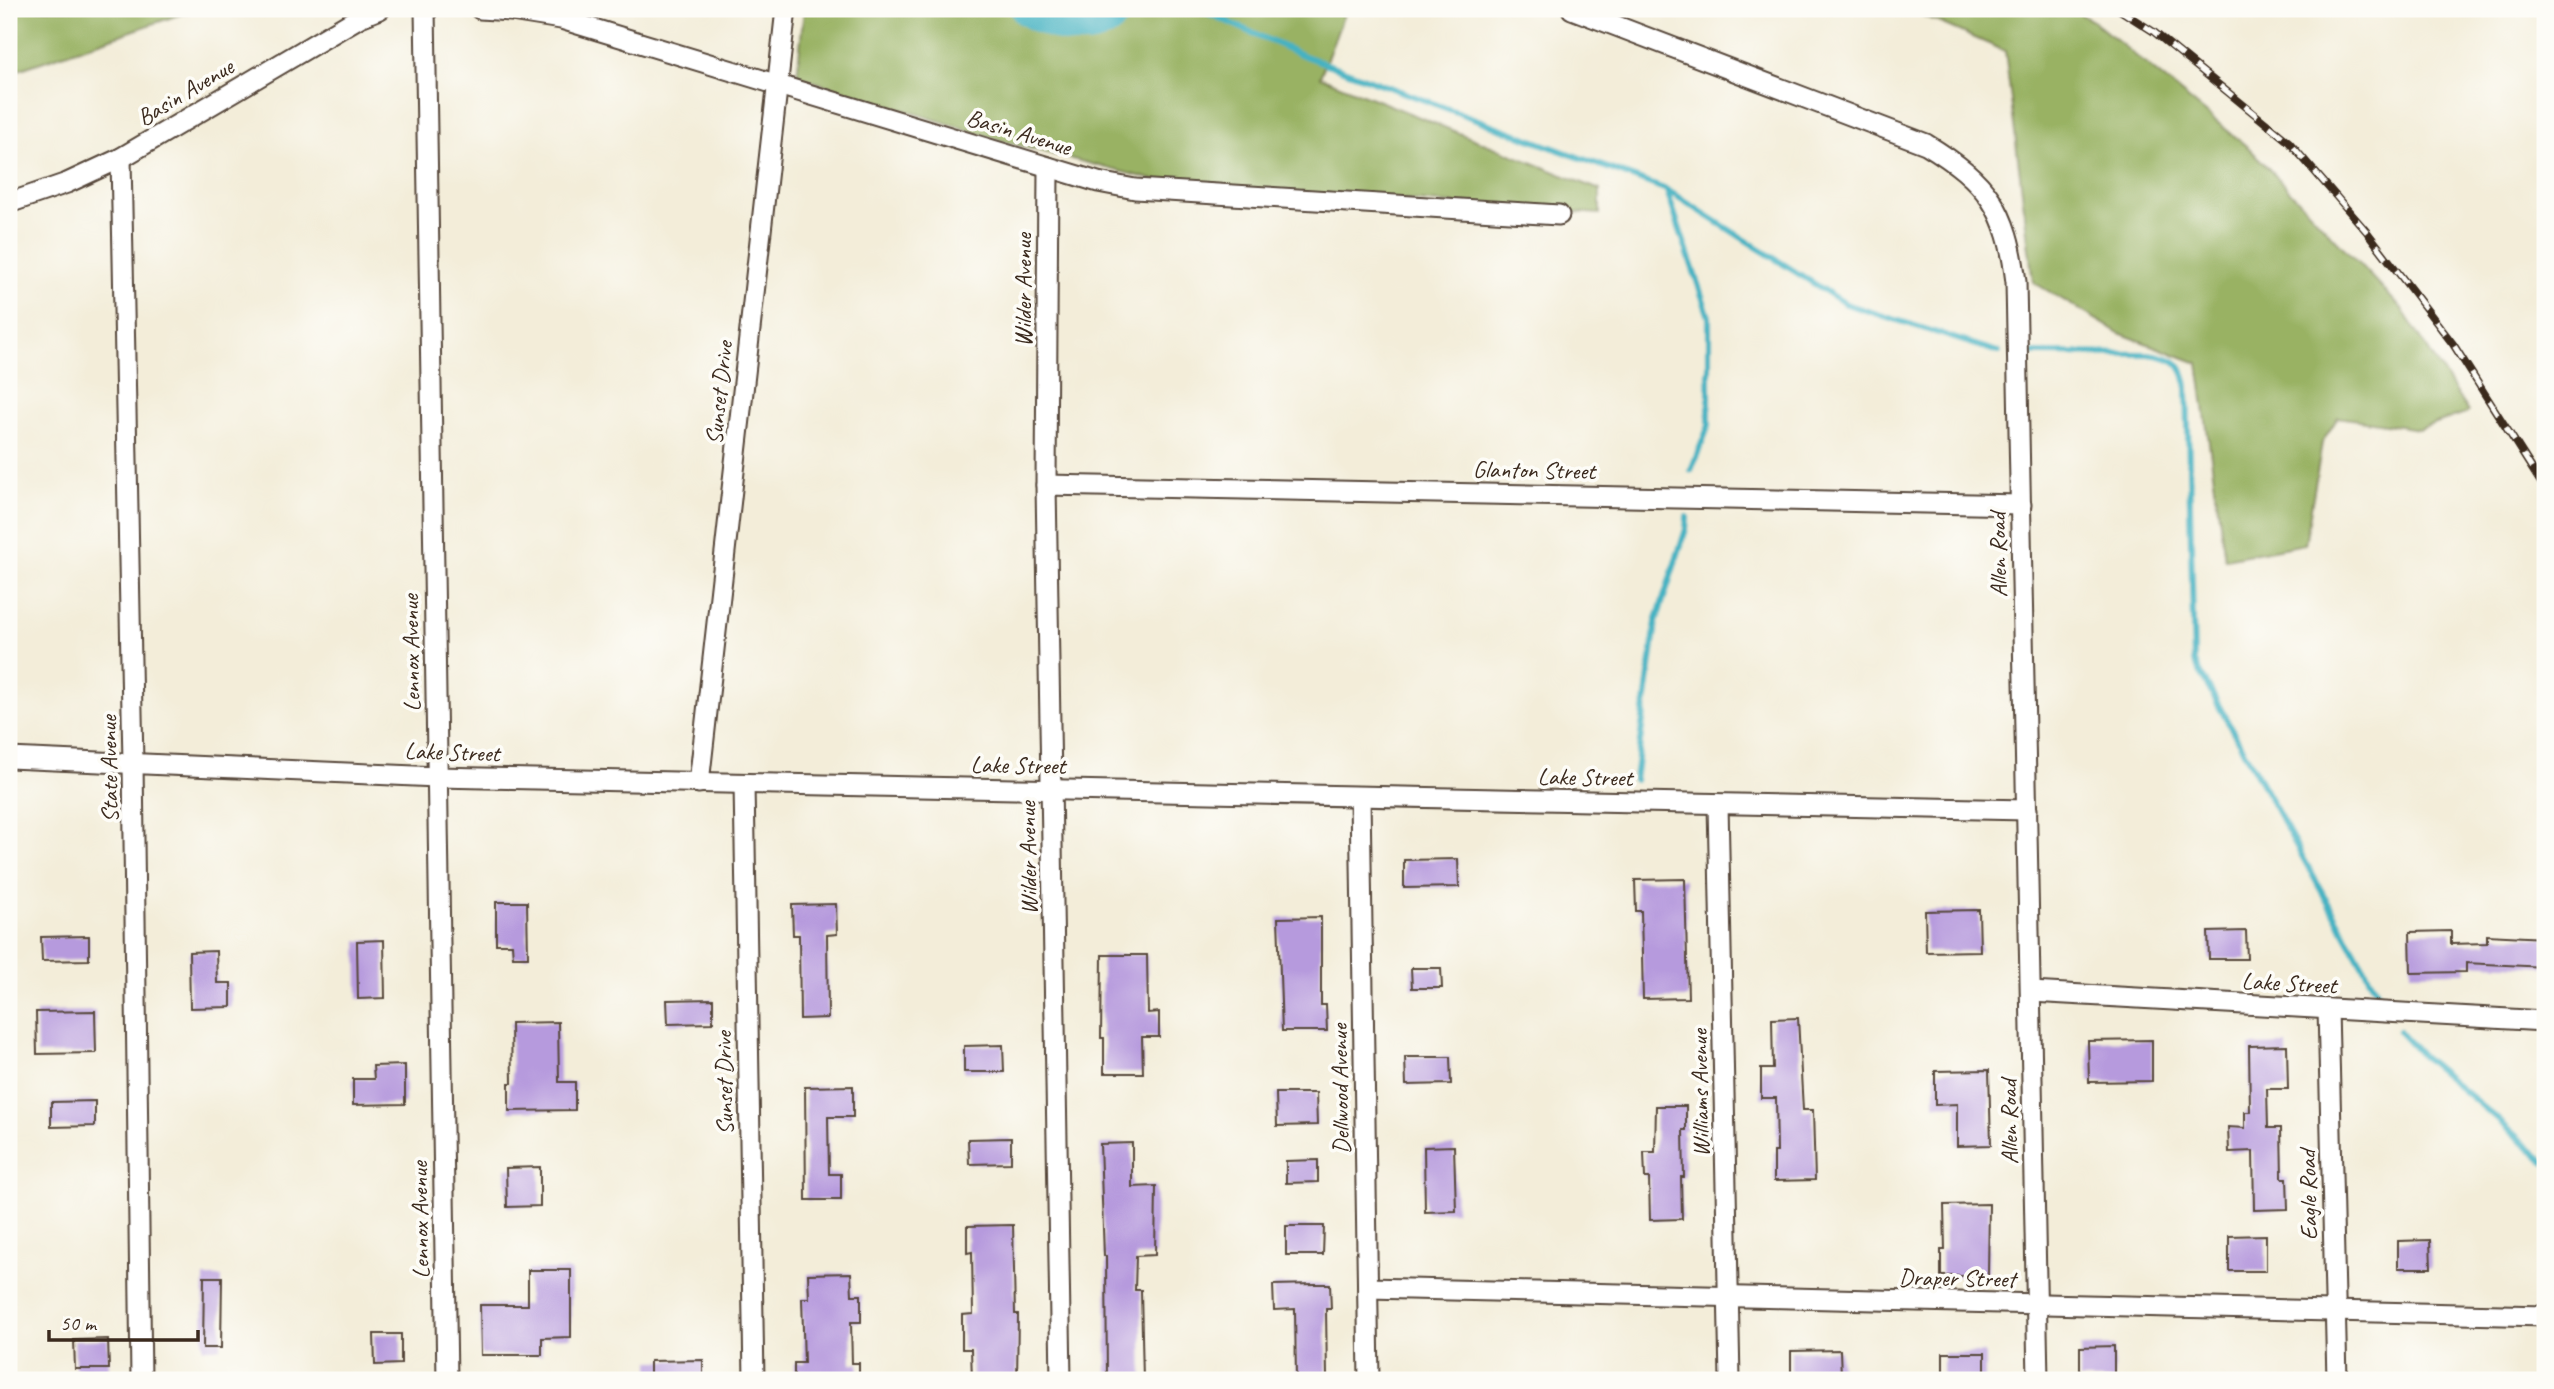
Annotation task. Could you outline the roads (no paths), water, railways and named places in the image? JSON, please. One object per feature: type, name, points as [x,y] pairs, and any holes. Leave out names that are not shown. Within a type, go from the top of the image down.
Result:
[{"type":"street","name":"Basin Avenue","points":[[9,204],[66,183],[121,158],[360,17],[380,9]]},
{"type":"street","name":"Lennox Avenue","points":[[425,9],[447,1380]]},
{"type":"street","name":"Basin Avenue","points":[[480,9],[561,19],[1098,182],[1171,193],[1559,215]]},
{"type":"street","name":"Sunset Drive","points":[[699,783],[786,9]]},
{"type":"street","name":"Allen Road","points":[[1572,9],[1926,144],[1952,160],[1991,197],[2004,221],[2012,250],[2016,282],[2038,1380]]},
{"type":"street","name":"State Avenue","points":[[121,158],[141,1380]]},
{"type":"street","name":"Wilder Avenue","points":[[1048,167],[1046,485],[1061,1380]]},
{"type":"street","name":"Glanton Street","points":[[1046,485],[2021,505]]},
{"type":"street","name":"Lake Street","points":[[9,758],[437,777],[2027,810]]},
{"type":"street","name":"Sunset Drive","points":[[744,784],[754,1380]]},
{"type":"street","name":"Dellwood Avenue","points":[[1360,797],[1369,1380]]},
{"type":"street","name":"Williams Avenue","points":[[1718,804],[1730,1380]]},
{"type":"street","name":"Lake Street","points":[[2031,992],[2545,1021]]},
{"type":"street","name":"Eagle Road","points":[[2328,1009],[2337,1380]]},
{"type":"street","name":"Draper Street","points":[[1368,1288],[2545,1316]]},
{"type":"waterway","points":[[1028,9],[1050,20],[1074,26],[1098,24],[1117,9]]},
{"type":"waterway","points":[[1199,9],[1300,54],[1667,190],[1846,304],[1998,352]]},
{"type":"waterway","points":[[1667,191],[1709,317],[1709,425],[1691,470]]},
{"type":"waterway","points":[[2034,353],[2148,354],[2170,359],[2183,371],[2187,387],[2194,661],[2378,993]]},
{"type":"waterway","points":[[1635,780],[1656,622],[1686,529],[1687,517]]},
{"type":"waterway","points":[[2399,1031],[2422,1056],[2545,1162]]},
{"type":"railway","points":[[2118,9],[2154,32],[2289,142],[2367,232],[2453,344],[2545,489]]}]
